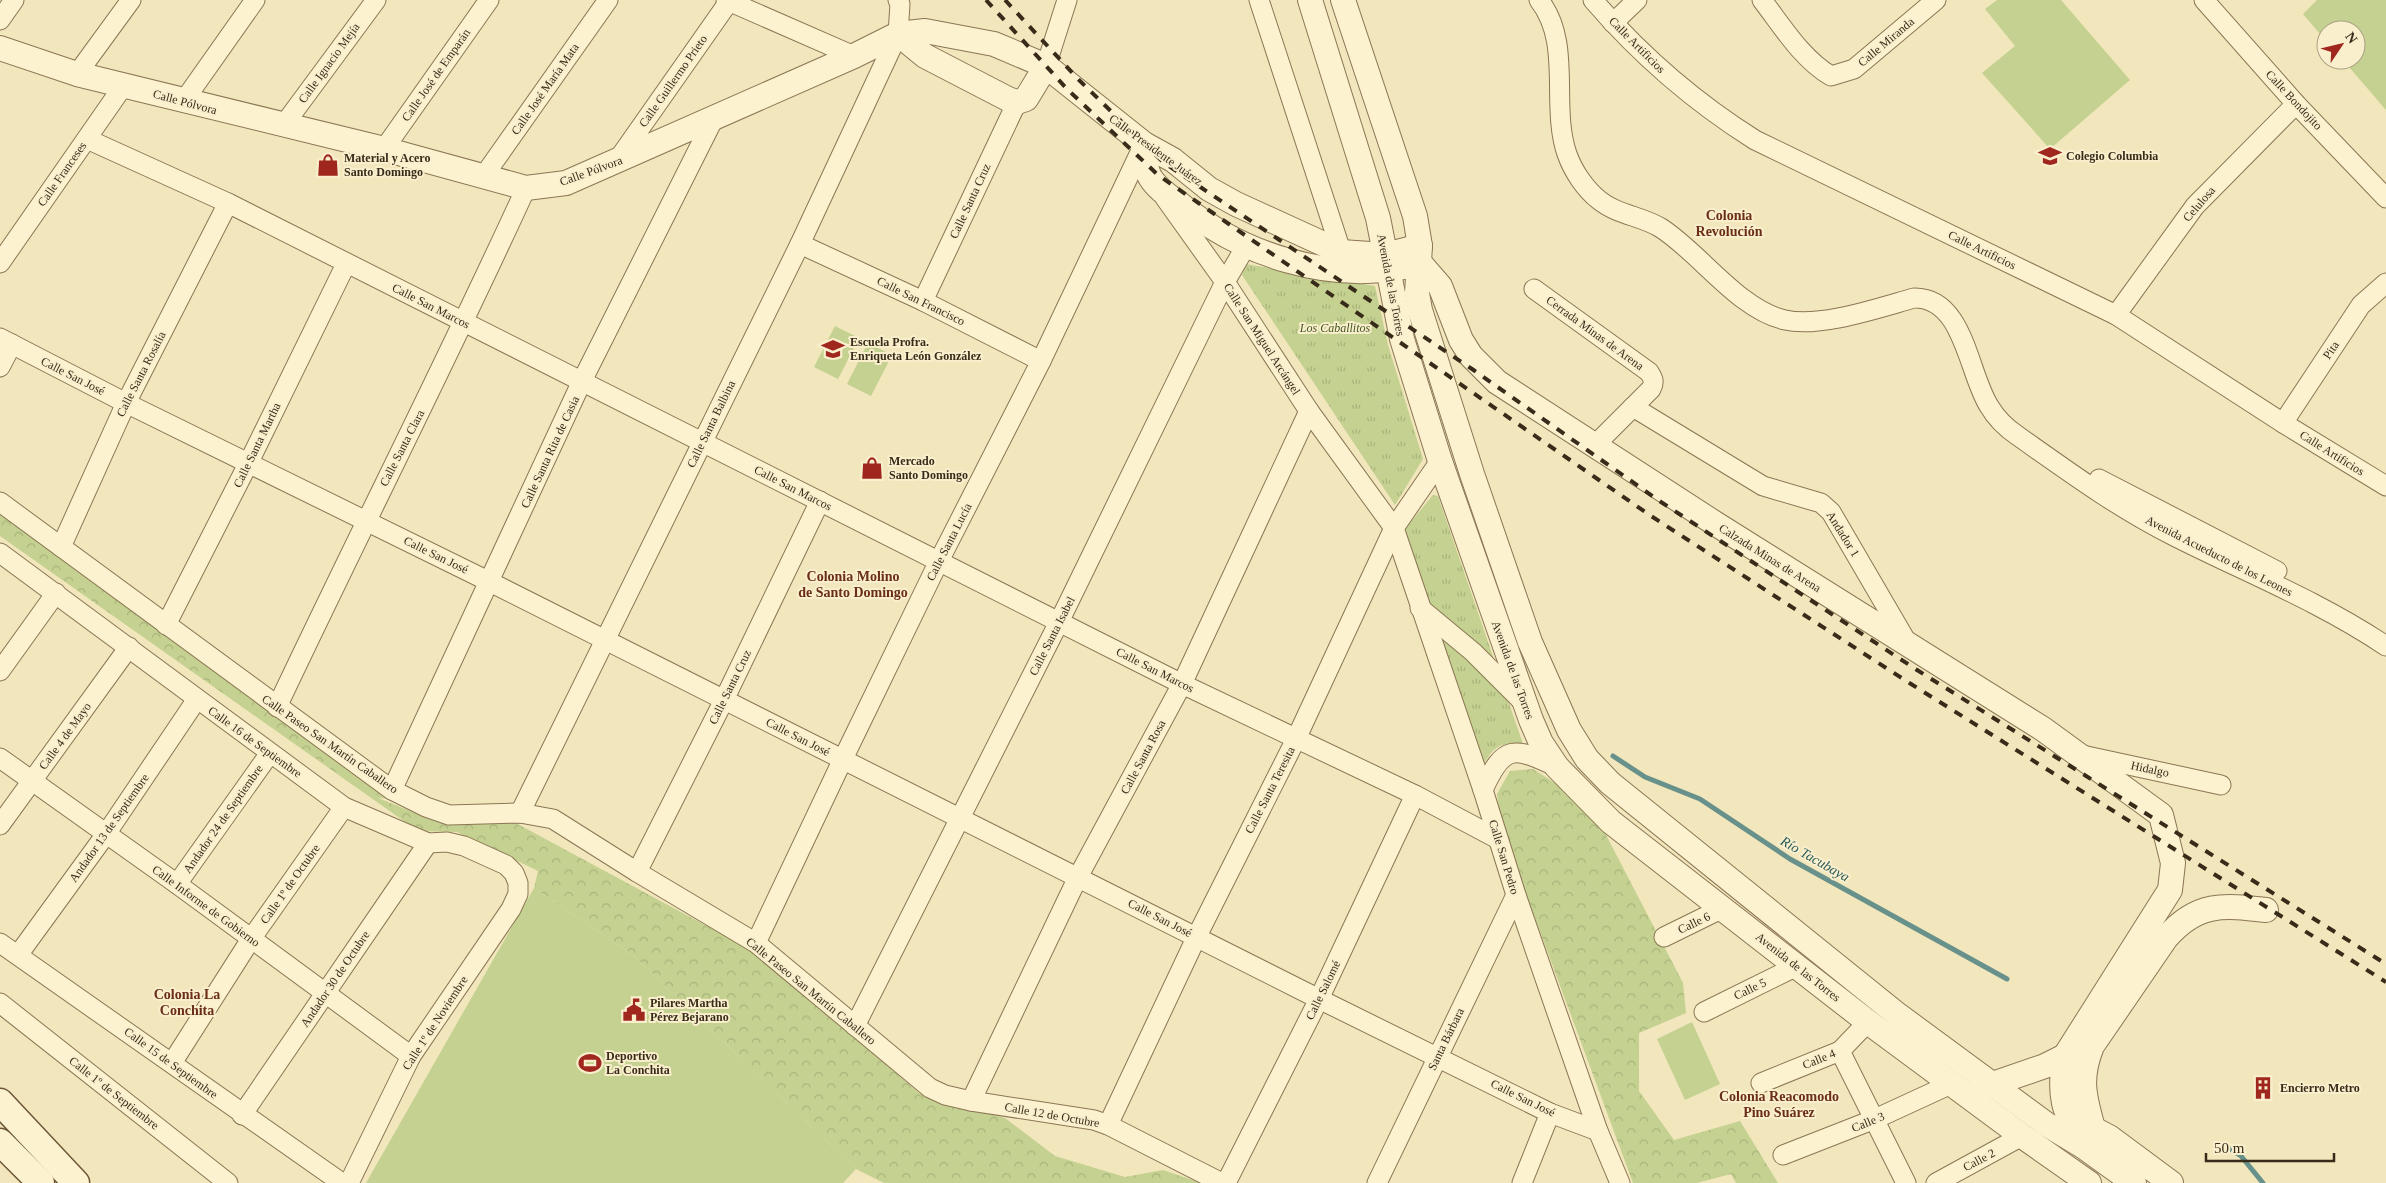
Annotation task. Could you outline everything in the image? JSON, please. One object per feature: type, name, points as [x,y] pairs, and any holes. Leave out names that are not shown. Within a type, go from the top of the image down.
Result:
[{"type":"main road","points":[[0,1102],[76,1183]]},
{"type":"main road","points":[[0,1142],[42,1183]]},
{"type":"street","points":[[0,20],[14,0]]},
{"type":"street","points":[[77,74],[131,0]]},
{"type":"street","points":[[184,102],[255,0]]},
{"type":"street","name":"Calle Ignacio Mejía","points":[[283,126],[376,0]]},
{"type":"street","name":"Calle José de Emparán","points":[[384,150],[489,0]]},
{"type":"street","name":"Calle José María Mata","points":[[483,177],[608,0]]},
{"type":"street","points":[[728,0],[854,56]]},
{"type":"street","name":"Calle Guillermo Prieto","points":[[617,162],[728,0]]},
{"type":"street","points":[[898,0],[900,4],[898,34],[925,56],[1017,102],[1026,99],[1046,66],[1067,0]]},
{"type":"street","points":[[1259,0],[1345,261]]},
{"type":"street","name":"Avenida de las Torres","points":[[1310,0],[1378,218],[1402,339],[1440,461],[1490,610],[1541,743],[1557,767],[1611,822],[1868,1022],[2022,1136],[2090,1183]]},
{"type":"street","name":"Avenida de las Torres","points":[[1344,0],[1412,206],[1420,255],[1417,293],[1420,310],[1472,474],[1530,642],[1569,730],[1587,759],[1610,782],[1898,1015],[1992,1086],[2057,1122],[2079,1121],[2089,1138],[2134,1183]]},
{"type":"street","name":"Avenida Acueducto de los Leones","points":[[1539,0],[1550,19],[1556,40],[1562,140],[1578,176],[1592,194],[1608,206],[1661,228],[1756,309],[1784,320],[1814,323],[1914,298],[1937,303],[1956,326],[1988,405],[2011,431],[2101,494],[2173,535],[2335,613],[2386,646]]},
{"type":"street","name":"Calle Artificios","points":[[1593,0],[1613,23],[1680,88],[1711,112],[1755,140],[2116,315],[2283,423],[2386,486]]},
{"type":"street","points":[[1613,23],[1637,0]]},
{"type":"street","name":"Calle Miranda","points":[[1762,0],[1794,42],[1820,70],[1831,76],[1854,69],[1936,0]]},
{"type":"street","name":"Calle Bondojito","points":[[2204,0],[2296,104],[2386,198]]},
{"type":"street","name":"Calle Presidente Juárez","points":[[898,34],[925,31],[954,35],[994,44],[1046,66],[1144,144],[1173,160],[1209,189],[1345,261]]},
{"type":"street","name":"Calle Pólvora","points":[[0,48],[77,74],[384,150],[526,188],[566,183],[617,162],[854,56],[898,34]]},
{"type":"street","name":"Calle Santa Balbina","points":[[520,812],[800,244],[898,34]]},
{"type":"street","name":"Calle Franceses","points":[[0,263],[124,85]]},
{"type":"street","name":"Calle Santa Cruz","points":[[923,300],[1017,102]]},
{"type":"street","name":"Celulosa","points":[[2116,315],[2195,206],[2296,104]]},
{"type":"street","name":"Calle Santa Rita de Casia","points":[[392,790],[582,381],[714,118]]},
{"type":"street","name":"Calle San Marcos","points":[[87,139],[228,203],[1182,684],[1415,795],[1498,839]]},
{"type":"street","name":"Calle San Miguel Arcángel","points":[[1144,144],[1149,176],[1225,282],[1309,411],[1394,528]]},
{"type":"street","name":"Calle Santa Lucía","points":[[756,942],[939,561],[1041,361],[1144,144]]},
{"type":"street","name":"Calle Presidente Juárez","points":[[1157,187],[1203,223],[1246,246],[1276,258],[1387,262],[1420,255]]},
{"type":"street","name":"Calle Santa Clara","points":[[277,707],[366,520],[464,323],[526,188]]},
{"type":"street","name":"Calle Santa Rosalía","points":[[61,548],[126,403],[228,203]]},
{"type":"street","name":"Calle San Francisco","points":[[800,244],[923,300],[1041,361]]},
{"type":"street","name":"Calle Santa Isabel","points":[[855,1026],[1059,622],[1225,282],[1246,246]]},
{"type":"street","name":"Calzada Minas de Arena","points":[[1420,255],[1440,286],[1462,340],[1483,370],[1497,382],[1594,446],[2036,724],[2161,816],[2173,863],[2170,890],[2065,1056]]},
{"type":"street","name":"Calle Santa Martha","points":[[166,625],[248,464],[346,264]]},
{"type":"street","name":"Pita","points":[[2283,423],[2361,305],[2386,283]]},
{"type":"street","name":"Cerrada Minas de Arena","points":[[1534,288],[1649,372],[1654,381],[1653,385],[1633,407],[1594,446]]},
{"type":"street","points":[[0,367],[6,341]]},
{"type":"street","name":"Calle San José","points":[[6,341],[248,464],[366,520],[960,817],[1319,999],[1438,1056],[1550,1113],[1598,1132]]},
{"type":"street","name":"Andador 1","points":[[1633,407],[1762,486],[1820,503],[1831,512],[1910,646]]},
{"type":"street","name":"Calle Santa Rosa","points":[[972,1101],[1078,877],[1182,684],[1309,411]]},
{"type":"street","name":"Calle Santa Teresita","points":[[1108,1125],[1197,936],[1296,739],[1394,528],[1440,461]]},
{"type":"street","name":"Avenida Acueducto de los Leones","points":[[2054,461],[2099,479],[2354,611],[2386,631]]},
{"type":"street","name":"Calle Paseo San Martín Caballero","points":[[0,502],[392,790],[426,807],[449,815],[469,816],[520,812],[553,819],[636,872],[756,942],[930,1088]]},
{"type":"street","name":"Calle Santa Cruz","points":[[636,872],[724,700],[820,502]]},
{"type":"street","name":"Calle San Pedro","points":[[1394,528],[1419,607],[1483,790],[1516,895],[1598,1132],[1620,1183]]},
{"type":"street","name":"Calle 16 de Septiembre","points":[[0,553],[344,807],[428,843],[447,842],[464,846],[506,865],[514,873],[518,882],[518,894]]},
{"type":"street","points":[[0,671],[56,593]]},
{"type":"street","points":[[1419,607],[1473,652],[1526,705]]},
{"type":"street","name":"Calle 4 de Mayo","points":[[0,825],[129,647]]},
{"type":"street","name":"Andador 13 de Septiembre","points":[[18,955],[106,834],[197,699]]},
{"type":"street","points":[[1483,790],[1493,767],[1511,752],[1533,756],[1557,767]]},
{"type":"street","name":"Andador 24 de Septiembre","points":[[177,884],[270,753]]},
{"type":"street","name":"Hidalgo","points":[[2078,754],[2221,785]]},
{"type":"street","name":"Calle Informe de Gobierno","points":[[0,758],[177,884],[411,1056]]},
{"type":"street","name":"Calle Salomé","points":[[1226,1183],[1319,999],[1415,795]]},
{"type":"street","name":"Calle 1º de Octubre","points":[[172,1063],[251,940],[344,807]]},
{"type":"street","name":"Andador 30 de Octubre","points":[[242,1115],[428,843]]},
{"type":"street","name":"Calle 1º de Noviembre","points":[[339,1182],[411,1056],[511,909],[518,894]]},
{"type":"street","name":"Santa Bárbara","points":[[1377,1183],[1516,895]]},
{"type":"street","points":[[2089,1138],[2083,1081],[2086,1062],[2092,1046],[2166,938],[2178,925],[2191,916],[2212,907],[2226,906],[2266,910]]},
{"type":"street","name":"Calle 6","points":[[1664,937],[1723,908]]},
{"type":"street","name":"Calle 15 de Septiembre","points":[[0,942],[339,1182]]},
{"type":"street","name":"Calle 5","points":[[1704,1012],[1797,966]]},
{"type":"street","name":"Calle 1º de Septiembre","points":[[0,1004],[228,1183]]},
{"type":"street","name":"Calle 4","points":[[1761,1083],[1840,1051],[1868,1022]]},
{"type":"street","points":[[1840,1051],[1906,1183]]},
{"type":"street","points":[[1956,1088],[1992,1086],[2046,1066],[2065,1056]]},
{"type":"street","points":[[2022,1136],[2057,1122],[2065,1056]]},
{"type":"street","name":"Calle 12 de Octubre","points":[[930,1088],[945,1095],[972,1101],[1079,1117],[1108,1125],[1222,1183]]},
{"type":"street","name":"Calle 3","points":[[1783,1155],[1956,1088]]},
{"type":"street","points":[[1522,1183],[1550,1113]]},
{"type":"street","name":"Calle 2","points":[[1936,1183],[2022,1136]]},
{"type":"street","name":"Avenida de las Torres","points":[[2089,1138],[2171,1183]]},
{"type":"green space","points":[[1997,0],[2061,0],[2130,80],[2050,149],[1982,73],[2015,46],[1985,9]]},
{"type":"green space","points":[[2317,0],[2386,0],[2386,110],[2352,70],[2366,70],[2366,20],[2316,20],[2316,29],[2303,14]]},
{"type":"green space","name":"Los Caballitos","points":[[1246,264],[1375,286],[1388,345],[1423,459],[1395,505],[1242,275]]},
{"type":"green space","points":[[835,326],[859,338],[838,379],[814,367]]},
{"type":"green space","points":[[868,343],[892,355],[871,396],[847,384]]},
{"type":"green space","points":[[1433,495],[1438,496],[1522,741],[1521,746],[1509,744],[1500,746],[1492,752],[1485,762],[1482,761],[1399,536]]},
{"type":"green space","points":[[0,506],[401,799],[378,798],[435,821],[512,821],[757,953],[920,1094],[1005,1118],[1055,1156],[1125,1177],[1163,1170],[1201,1183],[884,1183],[856,1169],[634,956],[534,888],[538,871],[457,832],[418,831],[0,536]]},
{"type":"green space","points":[[1533,769],[1577,797],[1604,831],[1683,983],[1686,1013],[1639,1033],[1639,1091],[1674,1140],[1740,1121],[1778,1183],[1736,1183],[1731,1174],[1697,1183],[1633,1183],[1501,826],[1497,794],[1510,771]]},
{"type":"green space","name":"Deportivo La Conchita","points":[[534,888],[634,956],[856,1169],[843,1183],[366,1183]]},
{"type":"green space","points":[[1692,1022],[1720,1084],[1685,1100],[1657,1039]]},
{"type":"waterway","name":"Río Tacubaya","points":[[1613,756],[1645,777],[1700,799],[1790,859],[2007,979]]},
{"type":"waterway","name":"Río Tacubaya","points":[[2227,1147],[2241,1156],[2263,1183]]},
{"type":"railway","points":[[986,0],[1067,89],[1158,175],[1651,516],[1911,684],[2386,982]]},
{"type":"railway","points":[[1005,0],[1079,80],[1163,162],[1472,369],[1661,502],[1917,670],[2386,964]]},
{"type":"place","name":"Colegio Columbia","points":[[2050,156]]},
{"type":"place","name":"Material y Acero Santo Domingo","points":[[328,165]]},
{"type":"place","name":"Escuela Profra. Enriqueta León González","points":[[833,349]]},
{"type":"place","name":"Mercado Santo Domingo","points":[[872,468]]},
{"type":"place","name":"Pilares Martha Pérez Bejarano","points":[[634,1010]]},
{"type":"place","name":"Deportivo La Conchita","points":[[590,1063]]},
{"type":"place","name":"Encierro Metro","points":[[2263,1088]]},
{"type":"district","name":"Colonia Revolución","points":[[1729,224]]},
{"type":"district","name":"Colonia Molino de Santo Domingo","points":[[853,584]]},
{"type":"district","name":"Colonia La Conchita","points":[[187,1002]]},
{"type":"district","name":"Colonia Reacomodo Pino Suárez","points":[[1779,1104]]}]
